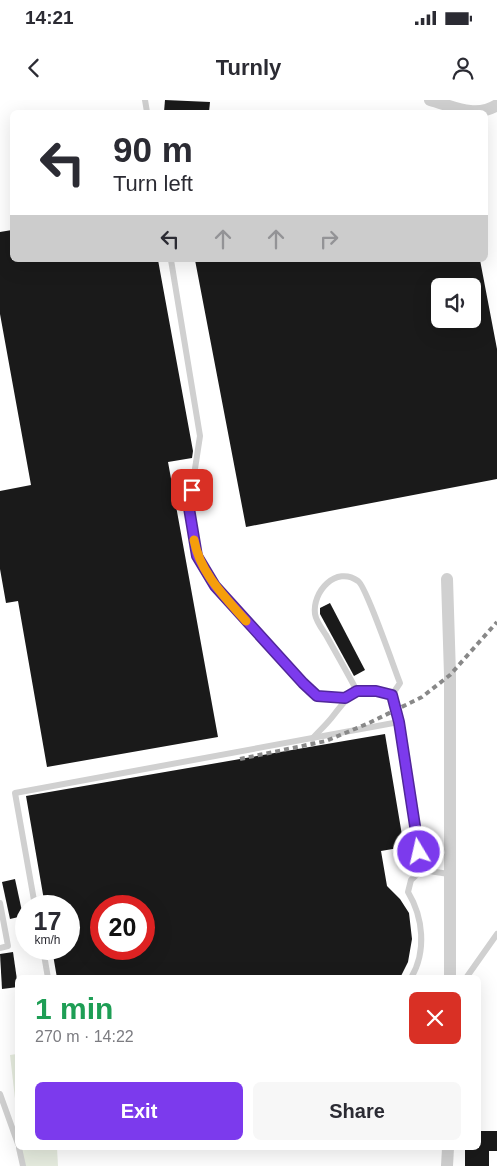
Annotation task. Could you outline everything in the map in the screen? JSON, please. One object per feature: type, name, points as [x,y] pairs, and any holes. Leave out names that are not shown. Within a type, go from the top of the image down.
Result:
[{"type":"street","points":[[430,100],[467,110]]},
{"type":"street","points":[[447,579],[450,675],[450,975]]},
{"type":"street","points":[[447,1166],[448,1150]]},
{"type":"lane","points":[[171,262],[200,436],[189,508],[197,556],[215,586],[303,683],[317,696],[345,698]]},
{"type":"lane","points":[[357,691],[315,615],[316,600],[324,586],[333,578],[345,576],[359,581],[368,597],[400,683],[392,695],[399,722],[422,870]]},
{"type":"lane","points":[[312,739],[332,717],[345,698],[357,691],[376,691],[392,695]]},
{"type":"lane","points":[[33,895],[15,793],[399,722]]},
{"type":"lane","points":[[422,870],[449,874]]},
{"type":"lane","points":[[412,975],[420,953],[421,936],[417,906],[408,892],[411,880],[422,870]]},
{"type":"lane","points":[[0,903],[8,946],[0,948]]},
{"type":"lane","points":[[468,975],[497,934]]},
{"type":"lane","points":[[45,960],[47,975]]},
{"type":"lane","points":[[0,1094],[15,1137]]},
{"type":"lane","points":[[19,1150],[23,1166]]},
{"type":"shaded area","points":[[15,1054],[15,1099],[10,1055]]},
{"type":"shaded area","points":[[21,1150],[57,1150],[58,1166],[24,1166]]},
{"type":"building","points":[[165,100],[210,102],[209,110],[164,110]]},
{"type":"building","points":[[10,230],[10,262],[158,262],[193,451],[192,458],[168,462],[218,737],[47,767],[18,601],[6,603],[0,569],[0,491],[31,485],[0,314],[0,232]]},
{"type":"building","points":[[195,262],[480,262],[497,349],[497,479],[246,527]]},
{"type":"building","points":[[330,603],[365,670],[354,676],[320,614],[320,608]]},
{"type":"building","points":[[385,734],[404,847],[381,851],[387,886],[400,899],[409,913],[412,939],[408,962],[402,975],[56,975],[54,960],[80,960],[80,895],[43,895],[26,796]]},
{"type":"building","points":[[15,879],[18,895],[15,895],[15,918],[10,919],[2,882]]},
{"type":"building","points":[[13,952],[16,975],[15,987],[2,989],[0,954]]},
{"type":"building","points":[[481,1131],[497,1131],[497,1151],[489,1151],[489,1166],[465,1166],[465,1150],[481,1150]]},
{"type":"railway","points":[[240,759],[326,741],[369,723],[422,697],[450,675],[497,622]]},
{"type":"slow traffic","points":[[194,540],[197,556],[215,586],[246,621]]},
{"type":"route","points":[[192,490],[189,508],[197,556],[215,586],[303,683],[317,696],[345,698],[357,691],[376,691],[392,695],[399,722],[419,852]]}]
